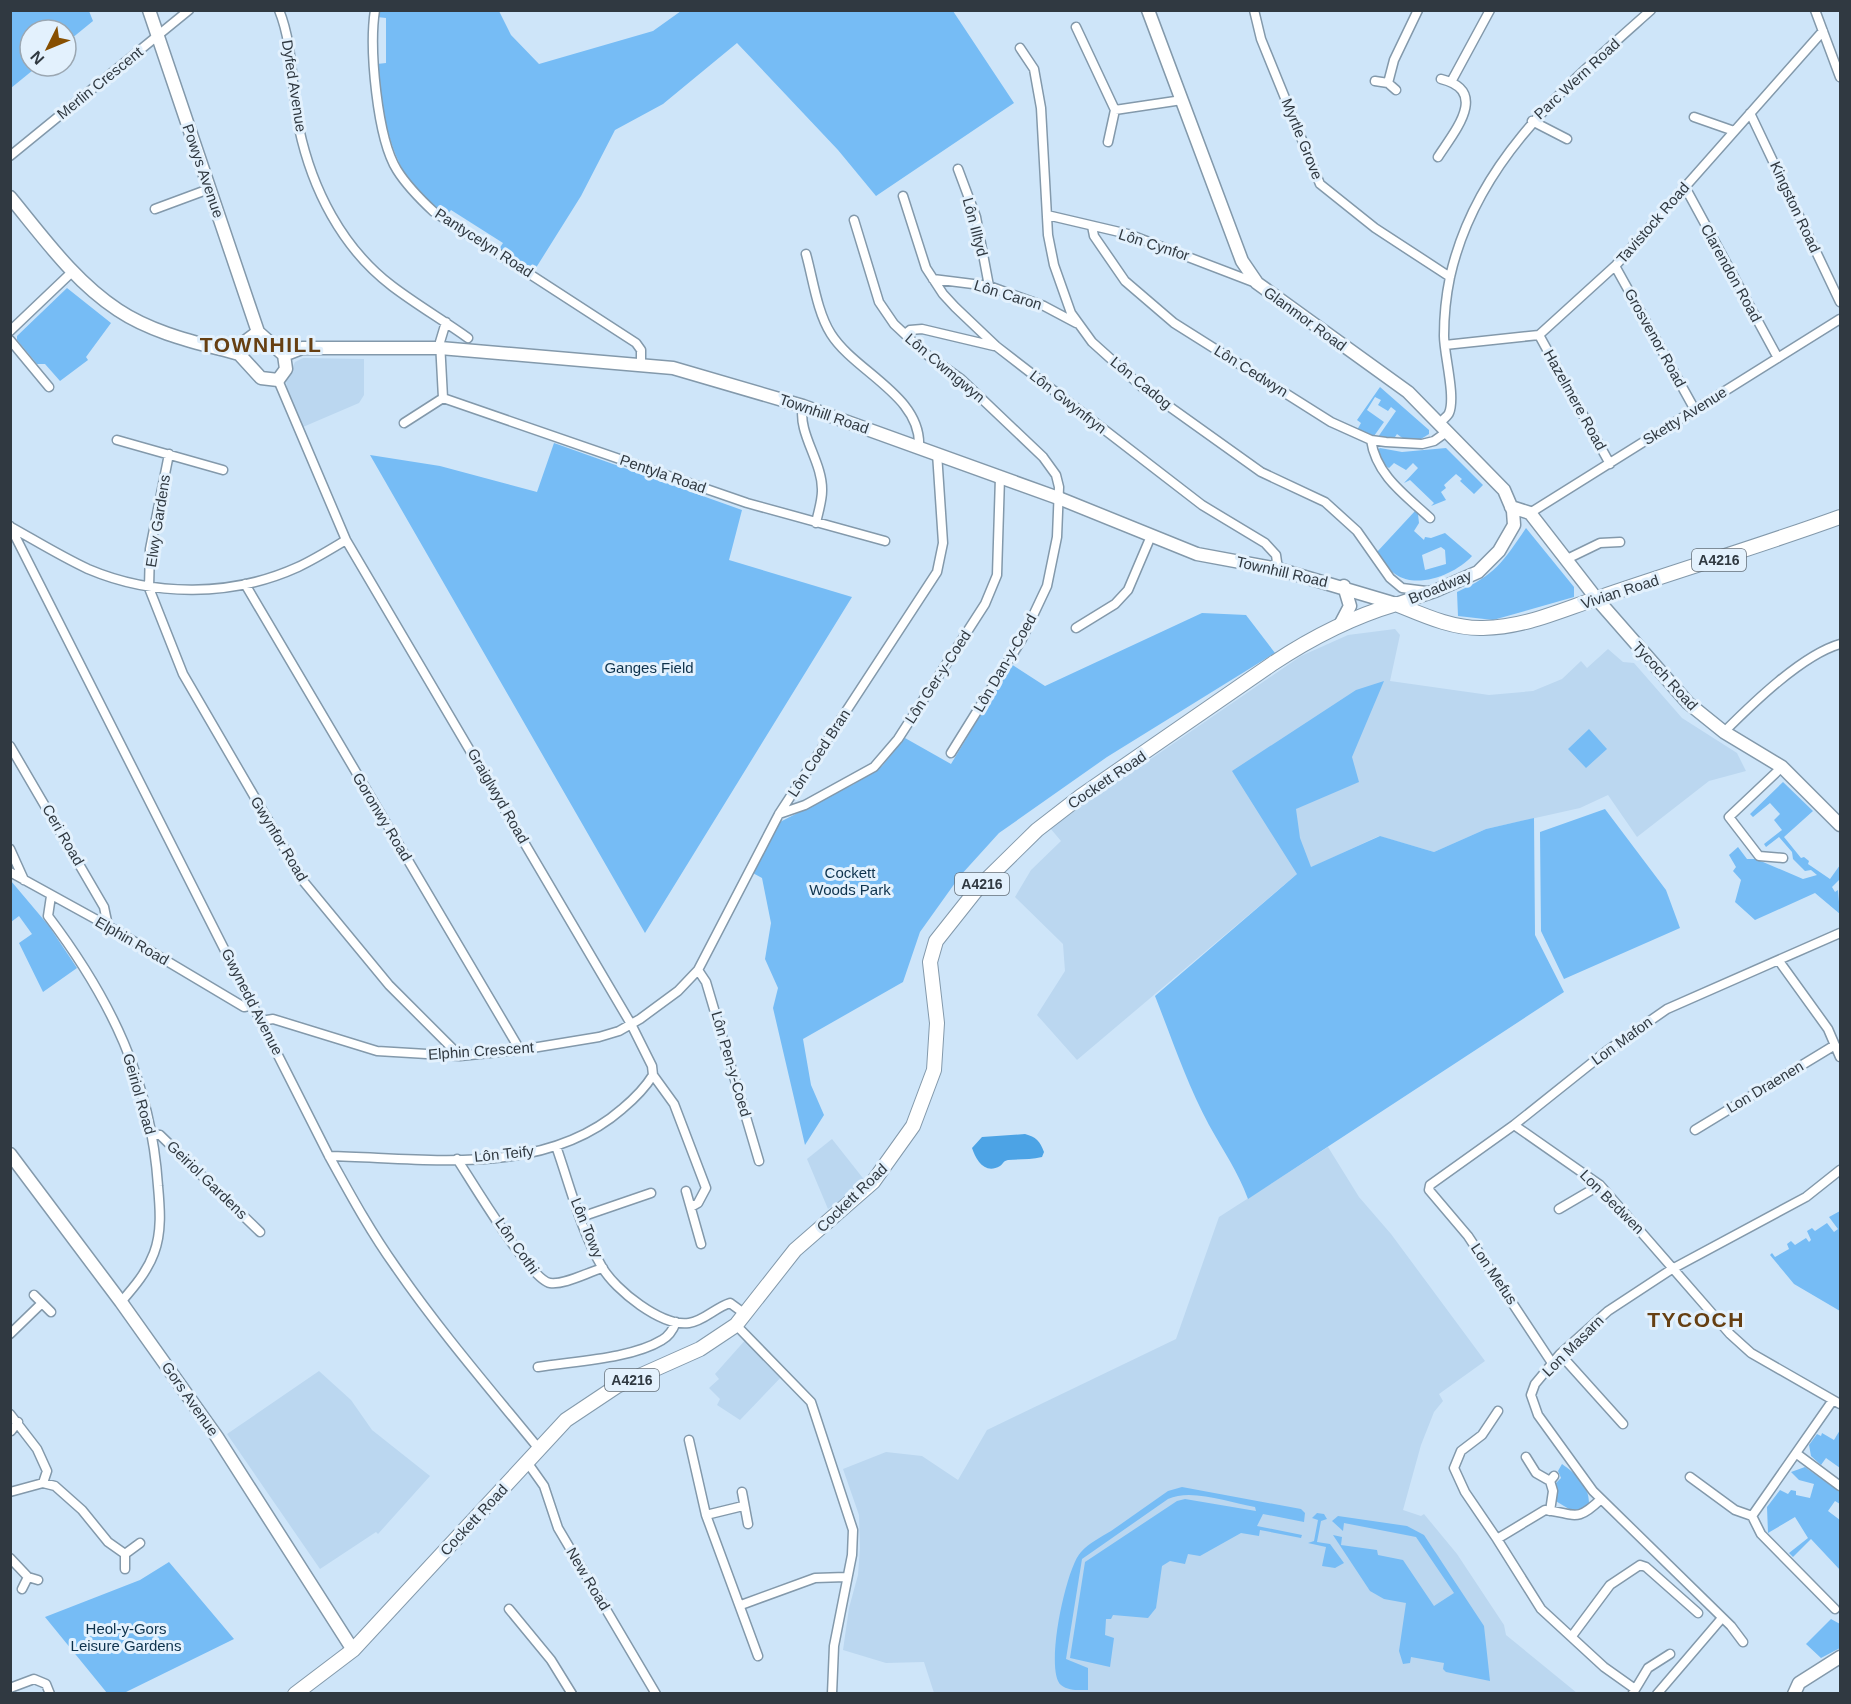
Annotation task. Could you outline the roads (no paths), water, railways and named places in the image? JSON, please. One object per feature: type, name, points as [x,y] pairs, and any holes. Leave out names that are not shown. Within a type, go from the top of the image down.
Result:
[{"type":"main road","name":"Vivian Road","points":[[1396,603],[1433,619],[1482,628],[1509,626],[1548,618],[1596,598],[1696,567],[1840,517]]},
{"type":"main road","name":"Cockett Road","points":[[295,1694],[352,1650],[539,1449],[579,1410],[617,1386],[700,1349],[736,1325],[795,1250],[873,1182],[916,1121],[929,1088],[937,1045],[931,955],[936,941],[978,888],[1010,855],[1065,808],[1272,663],[1340,625],[1396,603]]},
{"type":"main road","name":"A4216","points":[[1375,610],[1433,619]]},
{"type":"street","name":"Powys Avenue","points":[[149,10],[258,332]]},
{"type":"street","name":"Merlin Crescent","points":[[10,156],[189,10]]},
{"type":"street","name":"Dyfed Avenue","points":[[279,10],[288,44],[299,128],[319,189],[332,218],[349,245],[392,286],[468,338]]},
{"type":"street","name":"Pantycelyn Road","points":[[375,10],[374,65],[383,128],[396,169],[414,194],[434,212],[636,343],[641,350],[640,364]]},
{"type":"street","name":"Glanmor Road","points":[[1148,10],[1242,261],[1257,283],[1408,392],[1496,480],[1511,507]]},
{"type":"street","name":"Myrtle Grove","points":[[1254,10],[1261,39],[1320,184],[1375,228],[1450,277]]},
{"type":"street","points":[[1388,83],[1394,60],[1419,10]]},
{"type":"street","points":[[1452,82],[1490,10]]},
{"type":"street","name":"Parc Wern Road","points":[[1444,427],[1449,413],[1450,400],[1444,345],[1450,277],[1464,234],[1481,196],[1497,168],[1532,121],[1566,85],[1652,10]]},
{"type":"street","points":[[1815,10],[1840,77]]},
{"type":"street","points":[[1076,27],[1115,110],[1108,142]]},
{"type":"street","name":"Tavistock Road","points":[[1539,335],[1615,266],[1823,31]]},
{"type":"street","name":"Lôn Cadog","points":[[1020,48],[1034,69],[1041,108],[1048,235],[1058,281],[1079,325],[1092,342],[1142,387],[1261,472],[1324,502],[1357,531],[1390,578],[1402,588],[1438,590]]},
{"type":"street","points":[[1438,157],[1465,114],[1467,103],[1464,92],[1452,82],[1441,79]]},
{"type":"street","points":[[1375,81],[1388,83],[1396,90]]},
{"type":"street","points":[[1115,110],[1182,100]]},
{"type":"street","name":"Kingston Road","points":[[1750,112],[1840,302]]},
{"type":"street","points":[[1694,117],[1734,131]]},
{"type":"street","points":[[1532,121],[1567,139]]},
{"type":"street","name":"Lôn Illtyd","points":[[958,169],[976,217],[990,286]]},
{"type":"street","name":"Clarendon Road","points":[[1684,187],[1778,358]]},
{"type":"street","points":[[155,209],[209,189]]},
{"type":"street","name":"Lôn Gwynfryn","points":[[903,196],[926,268],[955,307],[996,346],[1202,505],[1265,543],[1276,555],[1278,569]]},
{"type":"street","points":[[10,197],[72,272],[119,311],[168,334],[239,354],[261,378],[278,380],[286,369],[284,355],[258,332],[242,344],[239,354]]},
{"type":"street","name":"Lôn Cynfor","points":[[1047,215],[1167,248],[1257,283]]},
{"type":"street","name":"Lôn Cwmgwyn","points":[[854,220],[879,302],[905,334],[940,366],[961,379],[1043,457],[1056,475],[1061,499]]},
{"type":"street","name":"Lôn Cedwyn","points":[[1092,226],[1094,236],[1125,281],[1174,323],[1331,422],[1371,440],[1422,444],[1434,441],[1444,427]]},
{"type":"street","points":[[806,254],[830,333],[846,353],[895,396],[916,422],[920,435],[919,447]]},
{"type":"street","name":"Grosvenor Road","points":[[1615,266],[1695,410]]},
{"type":"street","points":[[10,331],[72,272]]},
{"type":"street","name":"Lôn Caron","points":[[933,279],[990,286],[1044,306],[1079,325]]},
{"type":"street","name":"Sketty Avenue","points":[[1530,513],[1840,319]]},
{"type":"street","points":[[404,423],[443,398],[440,348],[446,322]]},
{"type":"street","points":[[905,334],[910,330],[922,329],[996,346]]},
{"type":"street","points":[[1444,345],[1539,335]]},
{"type":"street","name":"Hazelmere Road","points":[[1539,335],[1610,464]]},
{"type":"street","points":[[10,340],[46,376],[49,387]]},
{"type":"street","name":"Townhill Road","points":[[284,355],[302,348],[440,348],[673,368],[803,406],[937,453],[1061,499],[1197,554],[1278,569],[1344,586],[1396,603]]},
{"type":"street","name":"Graiglwyd Road","points":[[278,380],[346,540],[631,1024],[652,1066],[653,1075],[674,1104],[706,1188],[698,1203],[691,1207]]},
{"type":"street","name":"Pentyla Road","points":[[443,398],[747,503],[885,541]]},
{"type":"street","points":[[803,406],[800,418],[814,451],[822,490],[816,523]]},
{"type":"street","name":"Elwy Gardens","points":[[117,440],[223,470]]},
{"type":"street","points":[[1371,440],[1378,465],[1388,478],[1430,518]]},
{"type":"street","name":"Lôn Coed Bran","points":[[631,1024],[663,1003],[698,970],[779,814],[937,572],[943,543],[937,453]]},
{"type":"street","name":"Elwy Gardens","points":[[149,588],[150,549],[169,454]]},
{"type":"street","name":"Lôn Ger-y-Coed","points":[[779,814],[805,805],[874,767],[904,729],[985,604],[997,575],[1001,516],[1000,477]]},
{"type":"street","name":"Lôn Dan-y-Coed","points":[[951,753],[1022,639],[1047,586],[1061,499]]},
{"type":"street","points":[[1511,507],[1530,513]]},
{"type":"street","name":"Broadway","points":[[1396,603],[1438,590],[1478,572],[1494,557],[1511,532],[1514,521],[1511,507]]},
{"type":"street","name":"Tycoch Road","points":[[1530,513],[1596,598],[1688,703],[1724,732],[1782,767],[1839,821]]},
{"type":"street","points":[[11,527],[88,569],[149,588],[188,591],[245,584],[298,567],[346,540]]},
{"type":"street","name":"Gwynedd Avenue","points":[[11,527],[329,1156],[393,1265],[539,1449]]},
{"type":"street","points":[[1077,628],[1115,604],[1128,590],[1151,536]]},
{"type":"street","points":[[1567,559],[1600,543],[1620,542]]},
{"type":"street","name":"Goronwy Road","points":[[245,584],[520,1050]]},
{"type":"street","name":"Townhill Road","points":[[1340,625],[1350,606],[1344,586]]},
{"type":"street","name":"Gwynfor Road","points":[[149,588],[183,674],[304,882],[389,985],[460,1056]]},
{"type":"street","points":[[1724,732],[1756,699],[1789,675],[1840,644]]},
{"type":"street","name":"Ceri Road","points":[[10,746],[104,907],[108,926]]},
{"type":"street","points":[[1782,767],[1729,817],[1759,856],[1784,858]]},
{"type":"street","points":[[10,849],[24,880]]},
{"type":"street","name":"Elphin Road","points":[[10,872],[108,926],[244,1007],[254,1005]]},
{"type":"street","name":"Geiriol Road","points":[[51,896],[48,916],[100,991],[120,1032],[134,1068],[151,1134],[158,1175],[158,1239],[147,1269],[121,1302]]},
{"type":"street","name":"Lon Mafon","points":[[1429,1190],[1430,1185],[1514,1125],[1608,1050],[1667,1009],[1840,933]]},
{"type":"street","points":[[1779,961],[1828,1029],[1840,1057]]},
{"type":"street","name":"Lôn Pen-y-Coed","points":[[698,970],[706,982],[759,1161]]},
{"type":"street","name":"Elphin Crescent","points":[[261,1021],[273,1019],[377,1051],[460,1056],[520,1050],[599,1037],[631,1024]]},
{"type":"street","name":"Lon Draenen","points":[[1695,1130],[1835,1045]]},
{"type":"street","name":"Lôn Teify","points":[[329,1156],[510,1157],[556,1146],[585,1136],[598,1128],[636,1097],[653,1075]]},
{"type":"street","name":"Lon Bedwen","points":[[1514,1125],[1600,1185],[1730,1334],[1751,1353],[1837,1402]]},
{"type":"street","name":"Geiriol Gardens","points":[[151,1134],[160,1135],[260,1232]]},
{"type":"street","name":"Lôn Towy","points":[[556,1146],[581,1217],[603,1268],[645,1308],[676,1322]]},
{"type":"street","name":"Gors Avenue","points":[[12,1156],[121,1302],[216,1437],[352,1650]]},
{"type":"street","name":"Lôn Cothi","points":[[457,1158],[526,1263],[540,1280],[550,1283],[603,1268]]},
{"type":"street","name":"Lon Masarn","points":[[1743,1642],[1722,1618],[1600,1499],[1532,1406],[1531,1395],[1535,1384],[1560,1354],[1608,1311],[1672,1269],[1806,1197],[1840,1170]]},
{"type":"street","points":[[1559,1209],[1600,1185]]},
{"type":"street","name":"Lon Mefus","points":[[1429,1190],[1474,1245],[1552,1363]]},
{"type":"street","points":[[686,1191],[701,1244]]},
{"type":"street","points":[[581,1217],[651,1193]]},
{"type":"street","points":[[34,1295],[51,1312]]},
{"type":"street","points":[[538,1367],[610,1355],[651,1345],[669,1335],[676,1322],[689,1323],[730,1303],[745,1314]]},
{"type":"street","points":[[10,1334],[42,1304]]},
{"type":"street","points":[[736,1325],[811,1402],[853,1530],[852,1555],[834,1646],[832,1694]]},
{"type":"street","points":[[1560,1354],[1623,1425]]},
{"type":"street","points":[[1752,1516],[1837,1402]]},
{"type":"street","points":[[1498,1411],[1482,1435],[1461,1451],[1454,1468],[1465,1492],[1541,1610],[1634,1691],[1653,1663],[1670,1654]]},
{"type":"street","points":[[10,1414],[37,1449],[47,1471],[43,1483]]},
{"type":"street","points":[[11,1431],[18,1422]]},
{"type":"street","points":[[689,1440],[706,1515],[758,1656]]},
{"type":"street","points":[[1797,1454],[1840,1486]]},
{"type":"street","points":[[1526,1457],[1536,1473],[1552,1478],[1550,1511]]},
{"type":"street","name":"New Road","points":[[527,1462],[544,1486],[558,1528],[656,1694]]},
{"type":"street","points":[[1690,1477],[1735,1510],[1752,1516],[1761,1534],[1835,1609]]},
{"type":"street","points":[[10,1492],[43,1483],[55,1486],[82,1510],[108,1542],[125,1554]]},
{"type":"street","points":[[741,1492],[748,1524]]},
{"type":"street","points":[[1497,1539],[1530,1517],[1550,1511],[1572,1517],[1584,1514],[1600,1499]]},
{"type":"street","points":[[706,1515],[743,1506]]},
{"type":"street","points":[[125,1554],[140,1543]]},
{"type":"street","points":[[125,1554],[125,1569]]},
{"type":"street","points":[[10,1558],[28,1577],[38,1580]]},
{"type":"street","points":[[1572,1636],[1610,1585],[1640,1565],[1646,1567],[1698,1613]]},
{"type":"street","points":[[22,1589],[28,1577]]},
{"type":"street","points":[[741,1605],[815,1578],[846,1577]]},
{"type":"street","points":[[508,1609],[551,1660],[572,1694]]},
{"type":"street","points":[[1657,1694],[1722,1618]]},
{"type":"street","points":[[1794,1694],[1799,1683],[1840,1657]]},
{"type":"street","points":[[11,1691],[34,1679],[46,1684],[50,1694]]},
{"type":"district","name":"TOWNHILL","points":[[261,345]]},
{"type":"district","name":"TYCOCH","points":[[1696,1320]]},
{"type":"park label","name":"Ganges Field","points":[[649,668]]},
{"type":"park label","name":"Cockett Woods Park","points":[[850,882]]},
{"type":"park label","name":"Heol-y-Gors Leisure Gardens","points":[[126,1638]]}]
